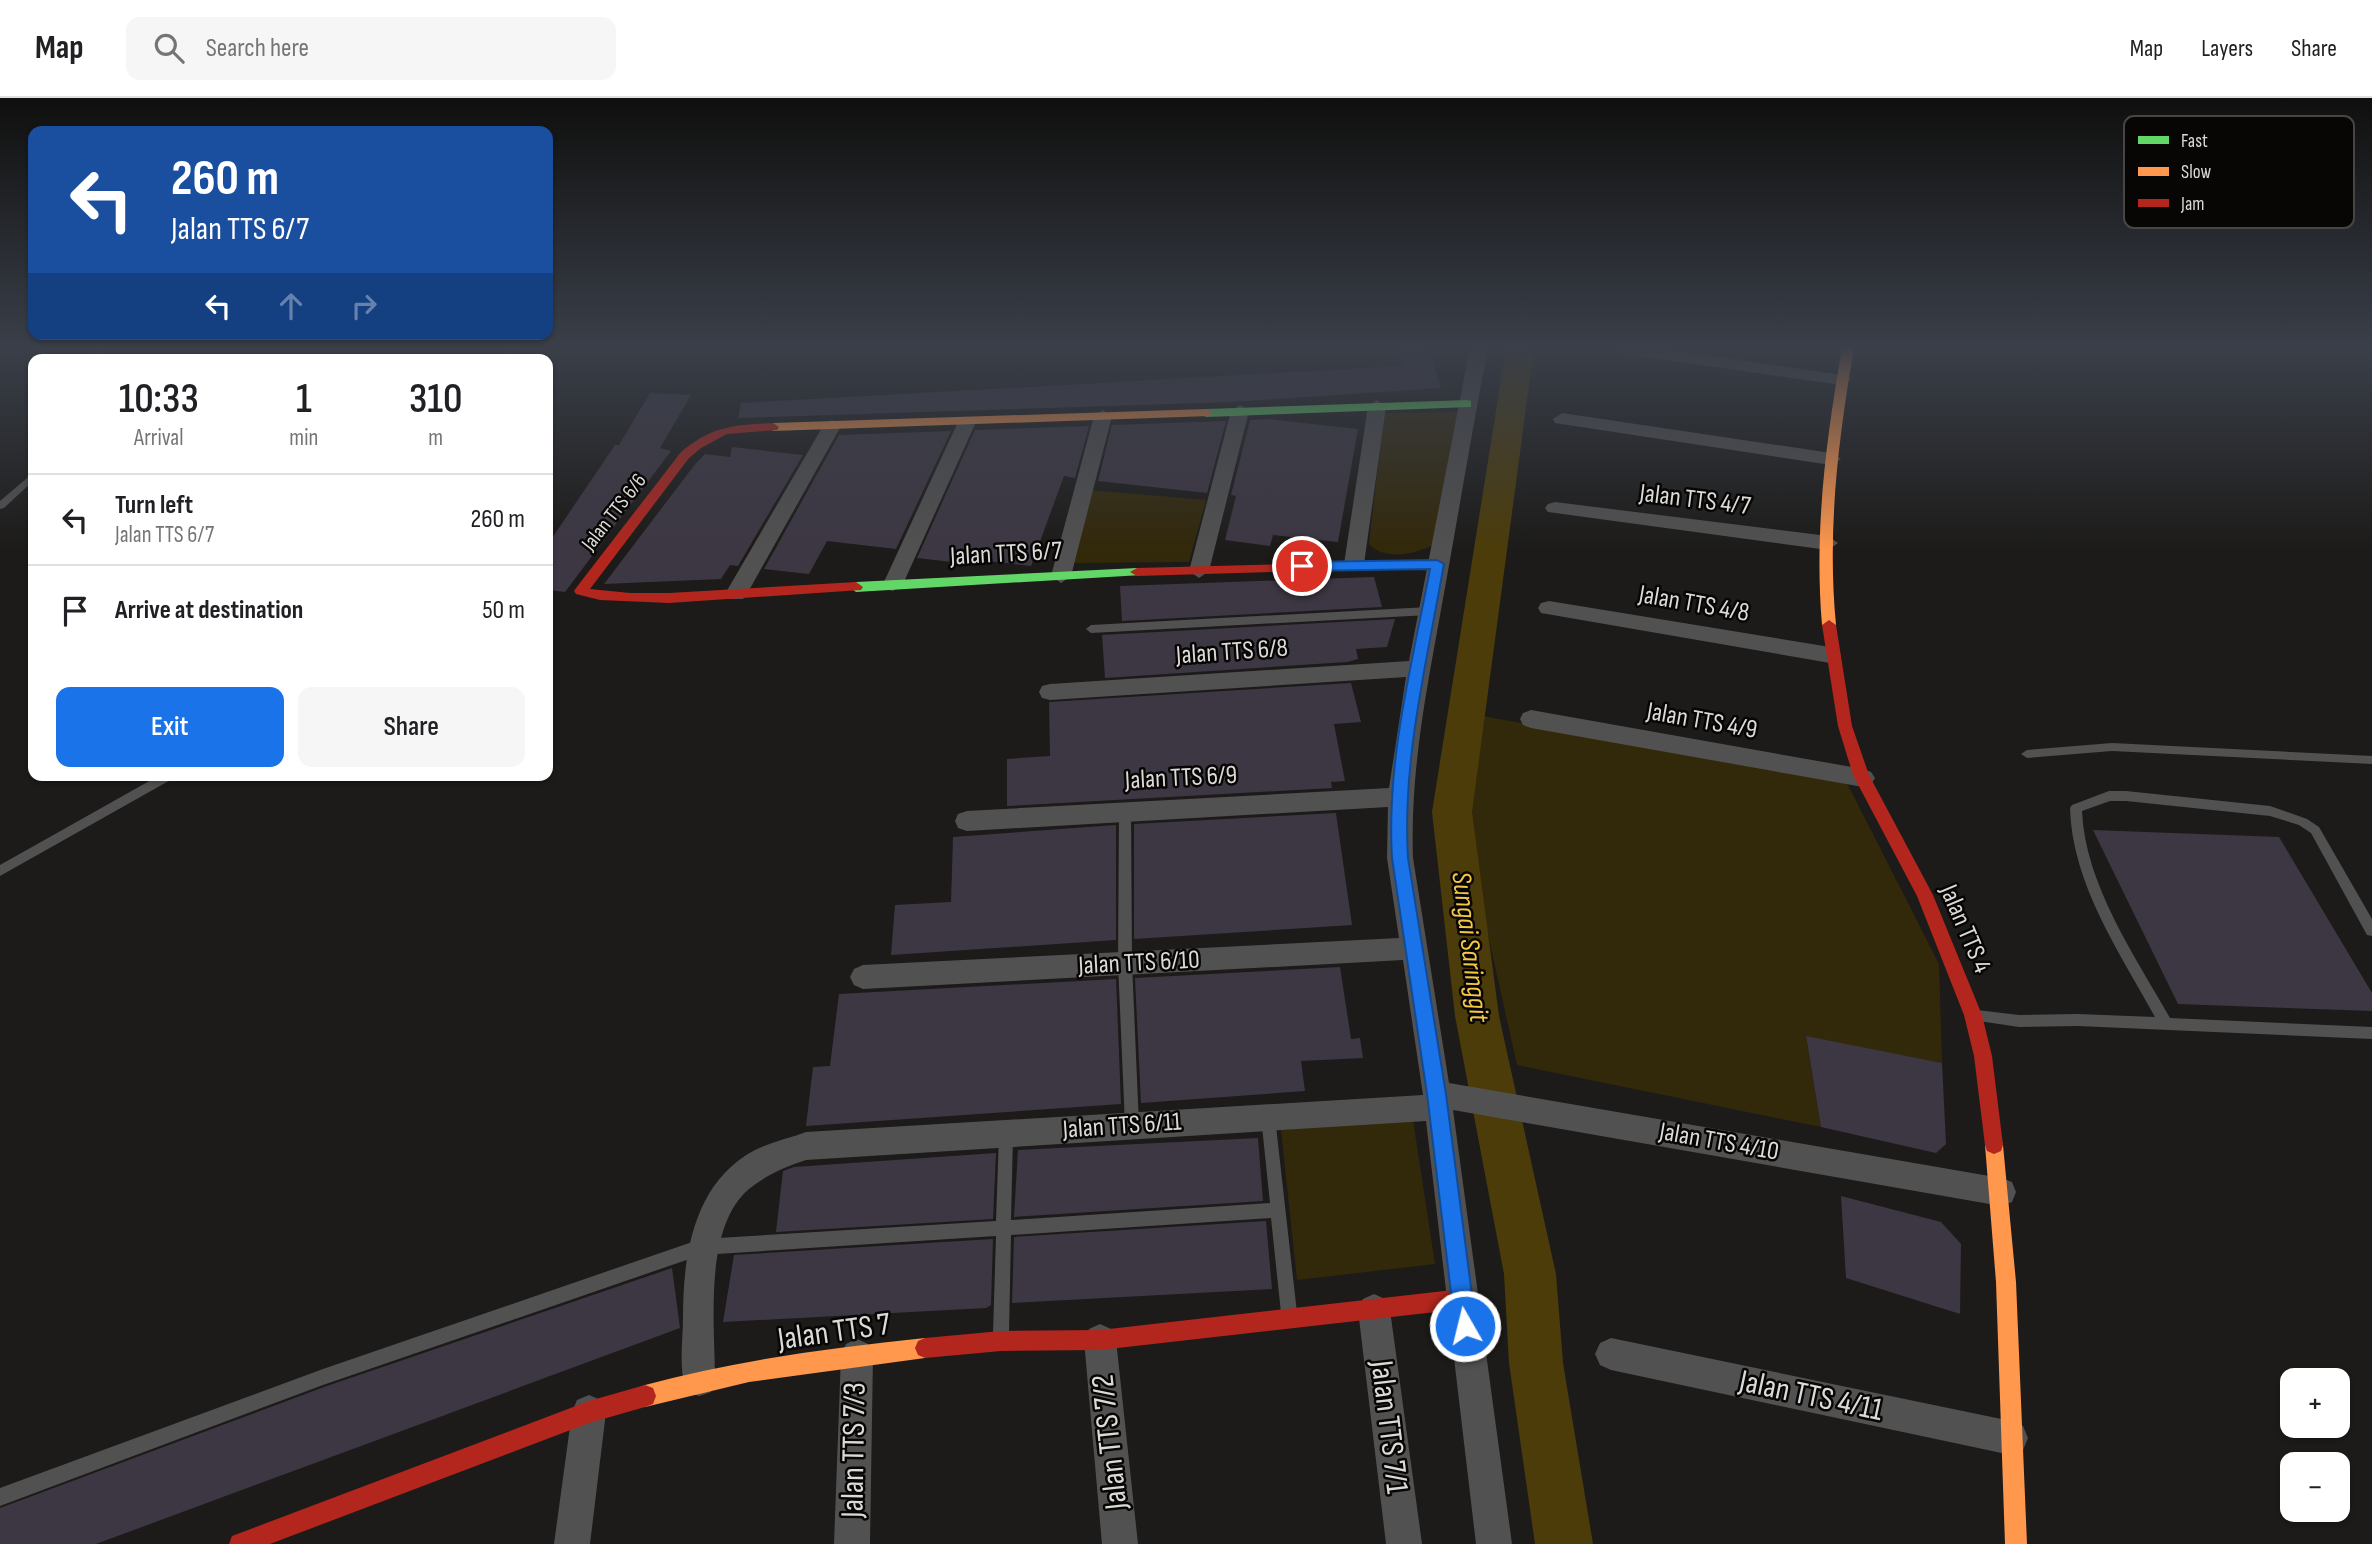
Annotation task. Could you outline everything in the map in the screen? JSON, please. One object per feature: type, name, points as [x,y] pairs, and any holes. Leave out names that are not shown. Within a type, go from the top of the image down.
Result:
[{"type":"street","name":"Jalan TTS 6/6","points":[[581,589],[677,464],[704,438],[731,428],[1117,415]]},
{"type":"street","points":[[1199,571],[1239,415]]},
{"type":"street","points":[[1354,564],[1376,415]]},
{"type":"street","points":[[1465,415],[1418,668],[1398,797],[1400,858],[1437,1100],[1494,1544]]},
{"type":"street","name":"Jalan TTS 4","points":[[1837,415],[1831,459],[1828,543],[1830,655],[1846,733],[1863,778],[1942,931],[1973,1015],[2001,1192],[2016,1544]]},
{"type":"street","points":[[1061,576],[1103,416]]},
{"type":"street","points":[[1562,419],[1831,459]]},
{"type":"street","points":[[893,584],[967,422]]},
{"type":"street","points":[[736,594],[832,426]]},
{"type":"street","name":"Jalan TTS 4/7","points":[[1555,508],[1828,543]]},
{"type":"street","name":"Jalan TTS 6/7","points":[[581,589],[582,593],[592,597],[736,594],[1061,576],[1354,564],[1437,564]]},
{"type":"street","name":"Jalan TTS 4/8","points":[[1549,608],[1830,655]]},
{"type":"street","name":"Jalan TTS 6/8","points":[[1050,692],[1418,668]]},
{"type":"street","name":"Jalan TTS 4/9","points":[[1531,719],[1863,778]]},
{"type":"street","name":"Jalan TTS 6/9","points":[[967,821],[1398,797]]},
{"type":"street","name":"Jalan TTS 6/10","points":[[863,977],[1414,948]]},
{"type":"street","name":"Jalan TTS 4/10","points":[[1437,1100],[1483,1100],[2001,1192]]},
{"type":"street","name":"Jalan TTS 6/11","points":[[699,1380],[701,1247],[714,1208],[734,1184],[781,1152],[806,1146],[1268,1117],[1437,1100]]},
{"type":"street","name":"Jalan TTS 7","points":[[240,1544],[309,1531],[589,1412],[699,1380],[857,1355],[1001,1341],[1100,1340],[1290,1321],[1462,1299]]},
{"type":"street","name":"Jalan TTS 7/1","points":[[1374,1310],[1404,1544]]},
{"type":"street","name":"Jalan TTS 7/2","points":[[1100,1340],[1120,1544]]},
{"type":"street","name":"Jalan TTS 4/11","points":[[1611,1354],[2011,1438]]},
{"type":"street","name":"Jalan TTS 7/3","points":[[852,1544],[857,1355]]},
{"type":"street","points":[[572,1544],[589,1412]]},
{"type":"lane","points":[[0,506],[28,480]]},
{"type":"lane","points":[[1091,629],[1429,611]]},
{"type":"lane","points":[[2027,754],[2112,747],[2372,760]]},
{"type":"lane","points":[[0,871],[159,781]]},
{"type":"lane","points":[[2166,1024],[2096,895],[2074,822],[2076,808],[2085,803],[2126,796],[2270,811],[2303,822],[2315,830],[2372,931]]},
{"type":"lane","points":[[1125,811],[1125,963],[1132,1125]]},
{"type":"lane","points":[[1973,1015],[2019,1021],[2372,1033]]},
{"type":"lane","points":[[1268,1117],[1290,1321]]},
{"type":"lane","points":[[1001,1341],[1006,1135]]},
{"type":"lane","points":[[0,1497],[323,1377],[701,1247],[1277,1210]]},
{"type":"shaded area","points":[[1384,415],[1463,415],[1432,545],[1408,553],[1390,554],[1369,544]]},
{"type":"shaded area","points":[[1090,490],[1206,500],[1189,562],[1074,563],[1069,556]]},
{"type":"shaded area","points":[[1482,716],[1846,781],[1939,964],[1942,1063],[1806,1037],[1821,1127],[1517,1065],[1466,836]]},
{"type":"shaded area","points":[[1413,1120],[1435,1264],[1297,1280],[1281,1130]]},
{"type":"building","points":[[637,415],[679,415],[660,448],[671,451],[565,592],[553,591],[553,537],[615,445],[619,445]]},
{"type":"building","points":[[739,415],[816,415],[738,418]]},
{"type":"building","points":[[1267,419],[1358,429],[1338,542],[1273,535],[1270,546],[1225,540],[1236,496],[1231,495],[1250,420]]},
{"type":"building","points":[[1226,421],[1207,493],[1098,481],[1112,425]]},
{"type":"building","points":[[1089,426],[1075,478],[1064,476],[1031,566],[972,559],[970,564],[917,558],[975,430]]},
{"type":"building","points":[[951,431],[896,549],[827,541],[809,574],[764,569],[839,435]]},
{"type":"building","points":[[732,447],[803,455],[738,566],[730,565],[721,579],[604,584],[696,463],[705,454],[730,457]]},
{"type":"building","points":[[1374,577],[1382,607],[1122,621],[1120,586]]},
{"type":"building","points":[[1395,619],[1387,647],[1356,649],[1358,659],[1347,662],[1105,678],[1102,635]]},
{"type":"building","points":[[1351,683],[1361,722],[1334,724],[1345,781],[1331,782],[1332,788],[1007,806],[1007,759],[1050,756],[1049,702]]},
{"type":"building","points":[[1336,813],[1352,925],[1134,939],[1134,824]]},
{"type":"building","points":[[1116,825],[1116,940],[891,955],[895,905],[951,902],[953,837]]},
{"type":"building","points":[[2093,830],[2279,837],[2372,993],[2372,1011],[2178,1004]]},
{"type":"building","points":[[1340,967],[1351,1039],[1360,1038],[1363,1058],[1301,1061],[1305,1091],[1141,1103],[1135,978]]},
{"type":"building","points":[[1116,979],[1121,1104],[806,1126],[813,1067],[830,1066],[839,994]]},
{"type":"building","points":[[1806,1036],[1942,1063],[1946,1144],[1936,1153],[1821,1127]]},
{"type":"building","points":[[1258,1138],[1263,1201],[1014,1217],[1018,1150]]},
{"type":"building","points":[[996,1153],[993,1219],[776,1232],[783,1171],[794,1167]]},
{"type":"building","points":[[1841,1196],[1941,1222],[1961,1244],[1960,1314],[1846,1278]]},
{"type":"building","points":[[1266,1221],[1272,1289],[1012,1303],[1014,1237]]},
{"type":"building","points":[[993,1239],[991,1305],[986,1308],[723,1322],[734,1255]]},
{"type":"building","points":[[672,1268],[680,1328],[96,1544],[0,1544],[0,1508],[324,1387]]},
{"type":"waterway","name":"Sungai Saringgit","points":[[1510,415],[1452,812],[1477,1016],[1530,1274],[1536,1363],[1564,1544]]},
{"type":"traffic: fast","points":[[856,587],[1137,572]]},
{"type":"traffic: slow","points":[[773,427],[1129,415]]},
{"type":"traffic: slow","points":[[1829,625],[1826,521],[1837,415]]},
{"type":"traffic: slow","points":[[1994,1145],[2006,1282],[2016,1544]]},
{"type":"traffic: slow","points":[[645,1396],[749,1372],[819,1360],[925,1348]]},
{"type":"traffic: jam","points":[[773,427],[725,430],[696,445],[685,455],[581,591],[600,596],[669,598],[856,587]]},
{"type":"traffic: jam","points":[[1137,572],[1437,564]]},
{"type":"traffic: jam","points":[[1829,625],[1845,726],[1861,775],[1925,895],[1973,1015],[1983,1056],[1994,1145]]},
{"type":"traffic: jam","points":[[925,1348],[1001,1341],[1100,1340],[1462,1299]]},
{"type":"traffic: jam","points":[[240,1544],[589,1412],[645,1396]]},
{"type":"route","points":[[1302,566],[1437,564],[1406,741],[1398,797],[1398,826],[1400,858],[1437,1094],[1465,1326]]}]
